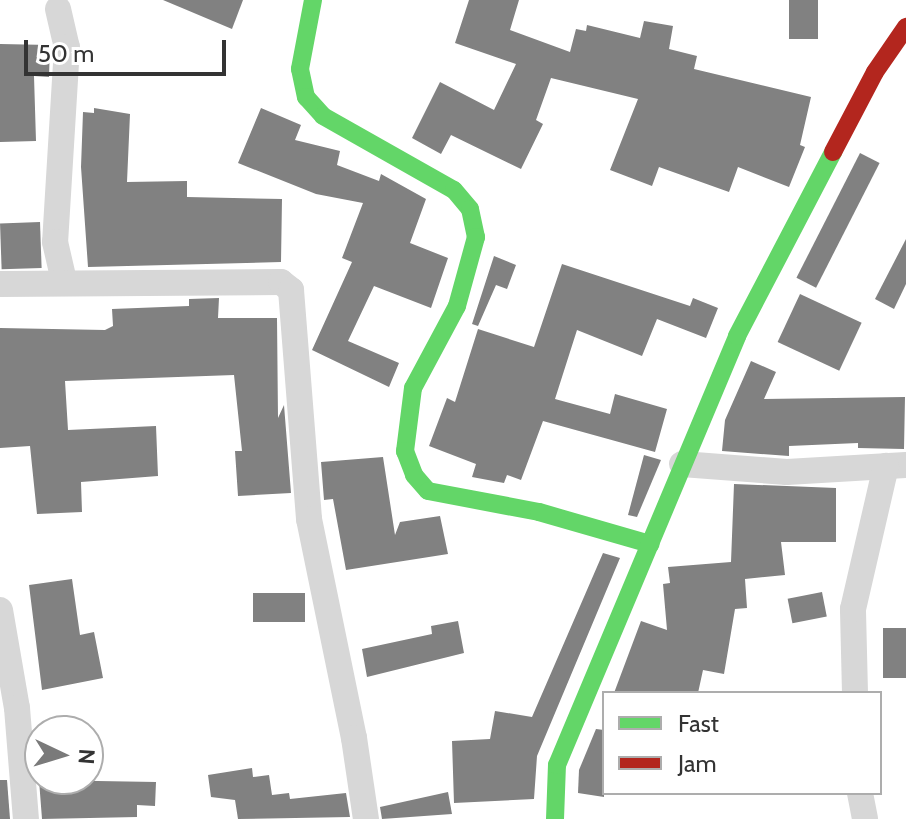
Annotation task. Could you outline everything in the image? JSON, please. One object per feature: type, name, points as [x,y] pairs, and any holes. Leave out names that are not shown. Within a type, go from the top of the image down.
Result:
[{"type":"street","points":[[313,0],[300,69],[306,97],[335,123],[454,190],[470,209],[476,237],[457,306],[413,388],[405,451],[414,475],[428,491],[539,512],[650,544]]},
{"type":"street","points":[[58,9],[67,47],[55,242],[64,280]]},
{"type":"street","points":[[555,819],[557,765],[682,464],[792,224],[875,72],[906,27]]},
{"type":"street","points":[[0,284],[64,280],[281,282],[291,290],[309,519],[354,738],[366,819]]},
{"type":"street","points":[[682,464],[787,472],[896,466],[853,609],[855,691]]},
{"type":"street","points":[[0,610],[17,708],[26,819]]},
{"type":"street","points":[[860,795],[865,819]]},
{"type":"building","points":[[163,0],[243,0],[232,29]]},
{"type":"building","points":[[469,0],[519,0],[510,30],[570,52],[576,29],[586,31],[587,25],[640,38],[644,21],[673,26],[669,49],[697,56],[694,69],[811,97],[800,145],[805,147],[789,187],[738,167],[729,192],[659,167],[652,186],[610,170],[638,99],[551,78],[536,120],[543,124],[521,169],[451,135],[441,154],[412,138],[440,82],[494,110],[516,64],[455,43]]},
{"type":"building","points":[[789,0],[818,0],[818,39],[789,39]]},
{"type":"building","points":[[0,44],[50,45],[49,77],[34,76],[36,141],[0,142]]},
{"type":"building","points":[[94,108],[130,114],[127,182],[187,181],[187,197],[282,199],[281,262],[88,267],[81,167],[83,112],[94,113]]},
{"type":"building","points":[[261,108],[301,125],[295,140],[340,151],[337,165],[379,181],[381,174],[426,199],[410,243],[448,258],[431,308],[374,286],[348,341],[399,363],[389,387],[312,350],[352,262],[342,258],[363,203],[316,194],[238,163]]},
{"type":"building","points":[[860,153],[880,163],[816,288],[796,278]]},
{"type":"building","points":[[40,222],[42,268],[2,269],[0,223]]},
{"type":"building","points":[[906,239],[906,284],[894,309],[875,299]]},
{"type":"building","points":[[494,256],[516,265],[507,289],[496,285],[478,326],[472,324]]},
{"type":"building","points":[[562,264],[690,306],[693,298],[718,308],[706,338],[657,319],[642,356],[577,330],[555,399],[610,414],[615,394],[667,409],[655,452],[543,421],[521,480],[507,475],[504,483],[472,477],[476,464],[429,446],[447,398],[455,402],[478,329],[534,347]]},
{"type":"building","points":[[800,294],[862,323],[839,371],[778,342]]},
{"type":"building","points":[[219,298],[218,318],[277,318],[278,418],[284,405],[291,493],[238,496],[235,451],[242,451],[234,375],[65,381],[68,430],[156,426],[158,476],[81,482],[82,512],[37,514],[30,446],[0,448],[0,328],[105,330],[113,326],[112,309],[189,306],[189,299]]},
{"type":"building","points":[[751,361],[776,372],[764,399],[905,397],[904,449],[858,448],[858,443],[789,446],[789,456],[722,451],[725,420]]},
{"type":"building","points":[[644,455],[661,460],[637,517],[628,515]]},
{"type":"building","points":[[383,457],[395,535],[400,522],[440,516],[448,554],[346,570],[333,499],[324,500],[321,462]]},
{"type":"building","points":[[734,484],[836,488],[836,542],[781,542],[785,575],[745,579],[747,608],[735,609],[724,674],[703,670],[698,691],[615,691],[641,621],[667,630],[663,584],[670,583],[668,567],[731,562]]},
{"type":"building","points":[[603,553],[620,558],[537,756],[534,799],[454,803],[452,741],[490,739],[495,711],[532,717]]},
{"type":"building","points":[[72,579],[80,635],[94,632],[103,678],[42,690],[29,585]]},
{"type":"building","points":[[822,592],[827,617],[792,623],[788,599]]},
{"type":"building","points":[[253,593],[305,593],[305,622],[253,622]]},
{"type":"building","points":[[458,621],[464,653],[367,677],[362,649],[432,634],[431,626]]},
{"type":"building","points":[[883,628],[906,628],[906,678],[883,678]]},
{"type":"building","points":[[596,729],[602,730],[604,797],[578,793],[579,770]]},
{"type":"building","points":[[252,768],[253,777],[269,775],[272,795],[289,793],[290,799],[346,793],[350,817],[238,819],[235,800],[211,797],[208,775]]},
{"type":"building","points":[[0,780],[7,780],[10,819],[0,819]]},
{"type":"building","points":[[104,781],[156,782],[155,806],[137,805],[137,817],[42,819],[40,795],[104,795]]},
{"type":"building","points":[[448,792],[452,814],[382,819],[380,807]]},
{"type":"traffic: fast","points":[[313,0],[300,69],[306,97],[323,116],[454,190],[470,209],[476,237],[457,306],[413,388],[405,451],[414,475],[428,491],[539,512],[650,544]]},
{"type":"traffic: fast","points":[[555,819],[557,765],[737,336],[833,152]]},
{"type":"traffic: jam","points":[[833,152],[875,72],[906,27]]}]
